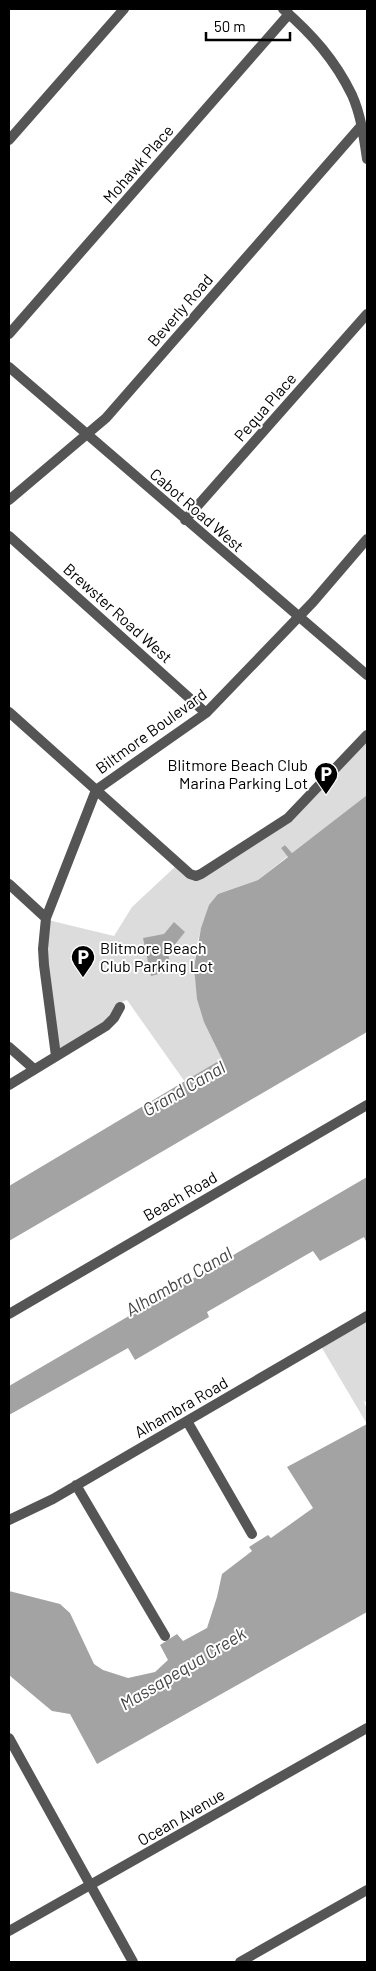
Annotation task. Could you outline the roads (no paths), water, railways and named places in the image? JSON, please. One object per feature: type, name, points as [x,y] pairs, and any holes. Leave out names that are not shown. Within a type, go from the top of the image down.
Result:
[{"type":"street","points":[[9,140],[124,9]]},
{"type":"street","points":[[286,11],[314,37],[337,68],[352,96],[362,126],[367,159]]},
{"type":"street","name":"Mohawk Place","points":[[9,334],[286,11]]},
{"type":"street","name":"Beverly Road","points":[[9,500],[106,418],[362,126]]},
{"type":"street","name":"Pequa Place","points":[[185,520],[367,314]]},
{"type":"street","name":"Cabot Road West","points":[[9,367],[367,675]]},
{"type":"street","name":"Brewster Road West","points":[[9,536],[206,713]]},
{"type":"street","name":"Biltmore Boulevard","points":[[56,1056],[44,965],[43,949],[46,918],[96,790],[206,713],[313,602],[367,539]]},
{"type":"street","points":[[9,712],[190,874],[196,876],[202,874],[288,818],[367,736]]},
{"type":"street","points":[[9,884],[46,918]]},
{"type":"street","points":[[9,1085],[106,1026],[114,1018],[120,1007]]},
{"type":"street","points":[[9,1047],[34,1069]]},
{"type":"street","name":"Beach Road","points":[[9,1314],[367,1105]]},
{"type":"street","name":"Alhambra Road","points":[[9,1520],[53,1499],[367,1316]]},
{"type":"street","points":[[187,1421],[252,1534]]},
{"type":"street","points":[[76,1485],[164,1636]]},
{"type":"street","name":"Ocean Avenue","points":[[9,1931],[367,1728]]},
{"type":"street","points":[[9,1738],[133,1962]]},
{"type":"street","points":[[240,1962],[367,1890]]},
{"type":"water","name":"Grand Canal","points":[[367,795],[367,1032],[9,1241],[9,1186],[222,1059],[204,1022],[197,999],[194,967],[201,928],[209,905],[218,894],[258,880],[288,857],[281,848],[285,845],[292,853]]},
{"type":"water","points":[[174,922],[185,932],[168,953],[171,968],[174,970],[151,976],[143,938],[164,934]]},
{"type":"water","points":[[367,1177],[367,1243],[364,1237],[320,1261],[313,1251],[207,1312],[209,1317],[135,1360],[128,1348],[9,1415],[9,1386]]},
{"type":"water","name":"Massapequa Creek","points":[[367,1424],[367,1612],[97,1764],[70,1714],[52,1711],[9,1675],[9,1591],[60,1604],[70,1613],[94,1664],[103,1670],[128,1678],[155,1672],[168,1660],[160,1645],[177,1634],[183,1641],[207,1628],[222,1574],[252,1551],[249,1547],[268,1535],[271,1538],[313,1508],[287,1467]]},
{"type":"place","name":"Blitmore Beach Club Marina Parking Lot","points":[[326,795]]},
{"type":"place","name":"Blitmore Beach Club Parking Lot","points":[[83,978]]},
{"type":"water label","name":"Alhambra Canal","points":[[179,1282]]}]
